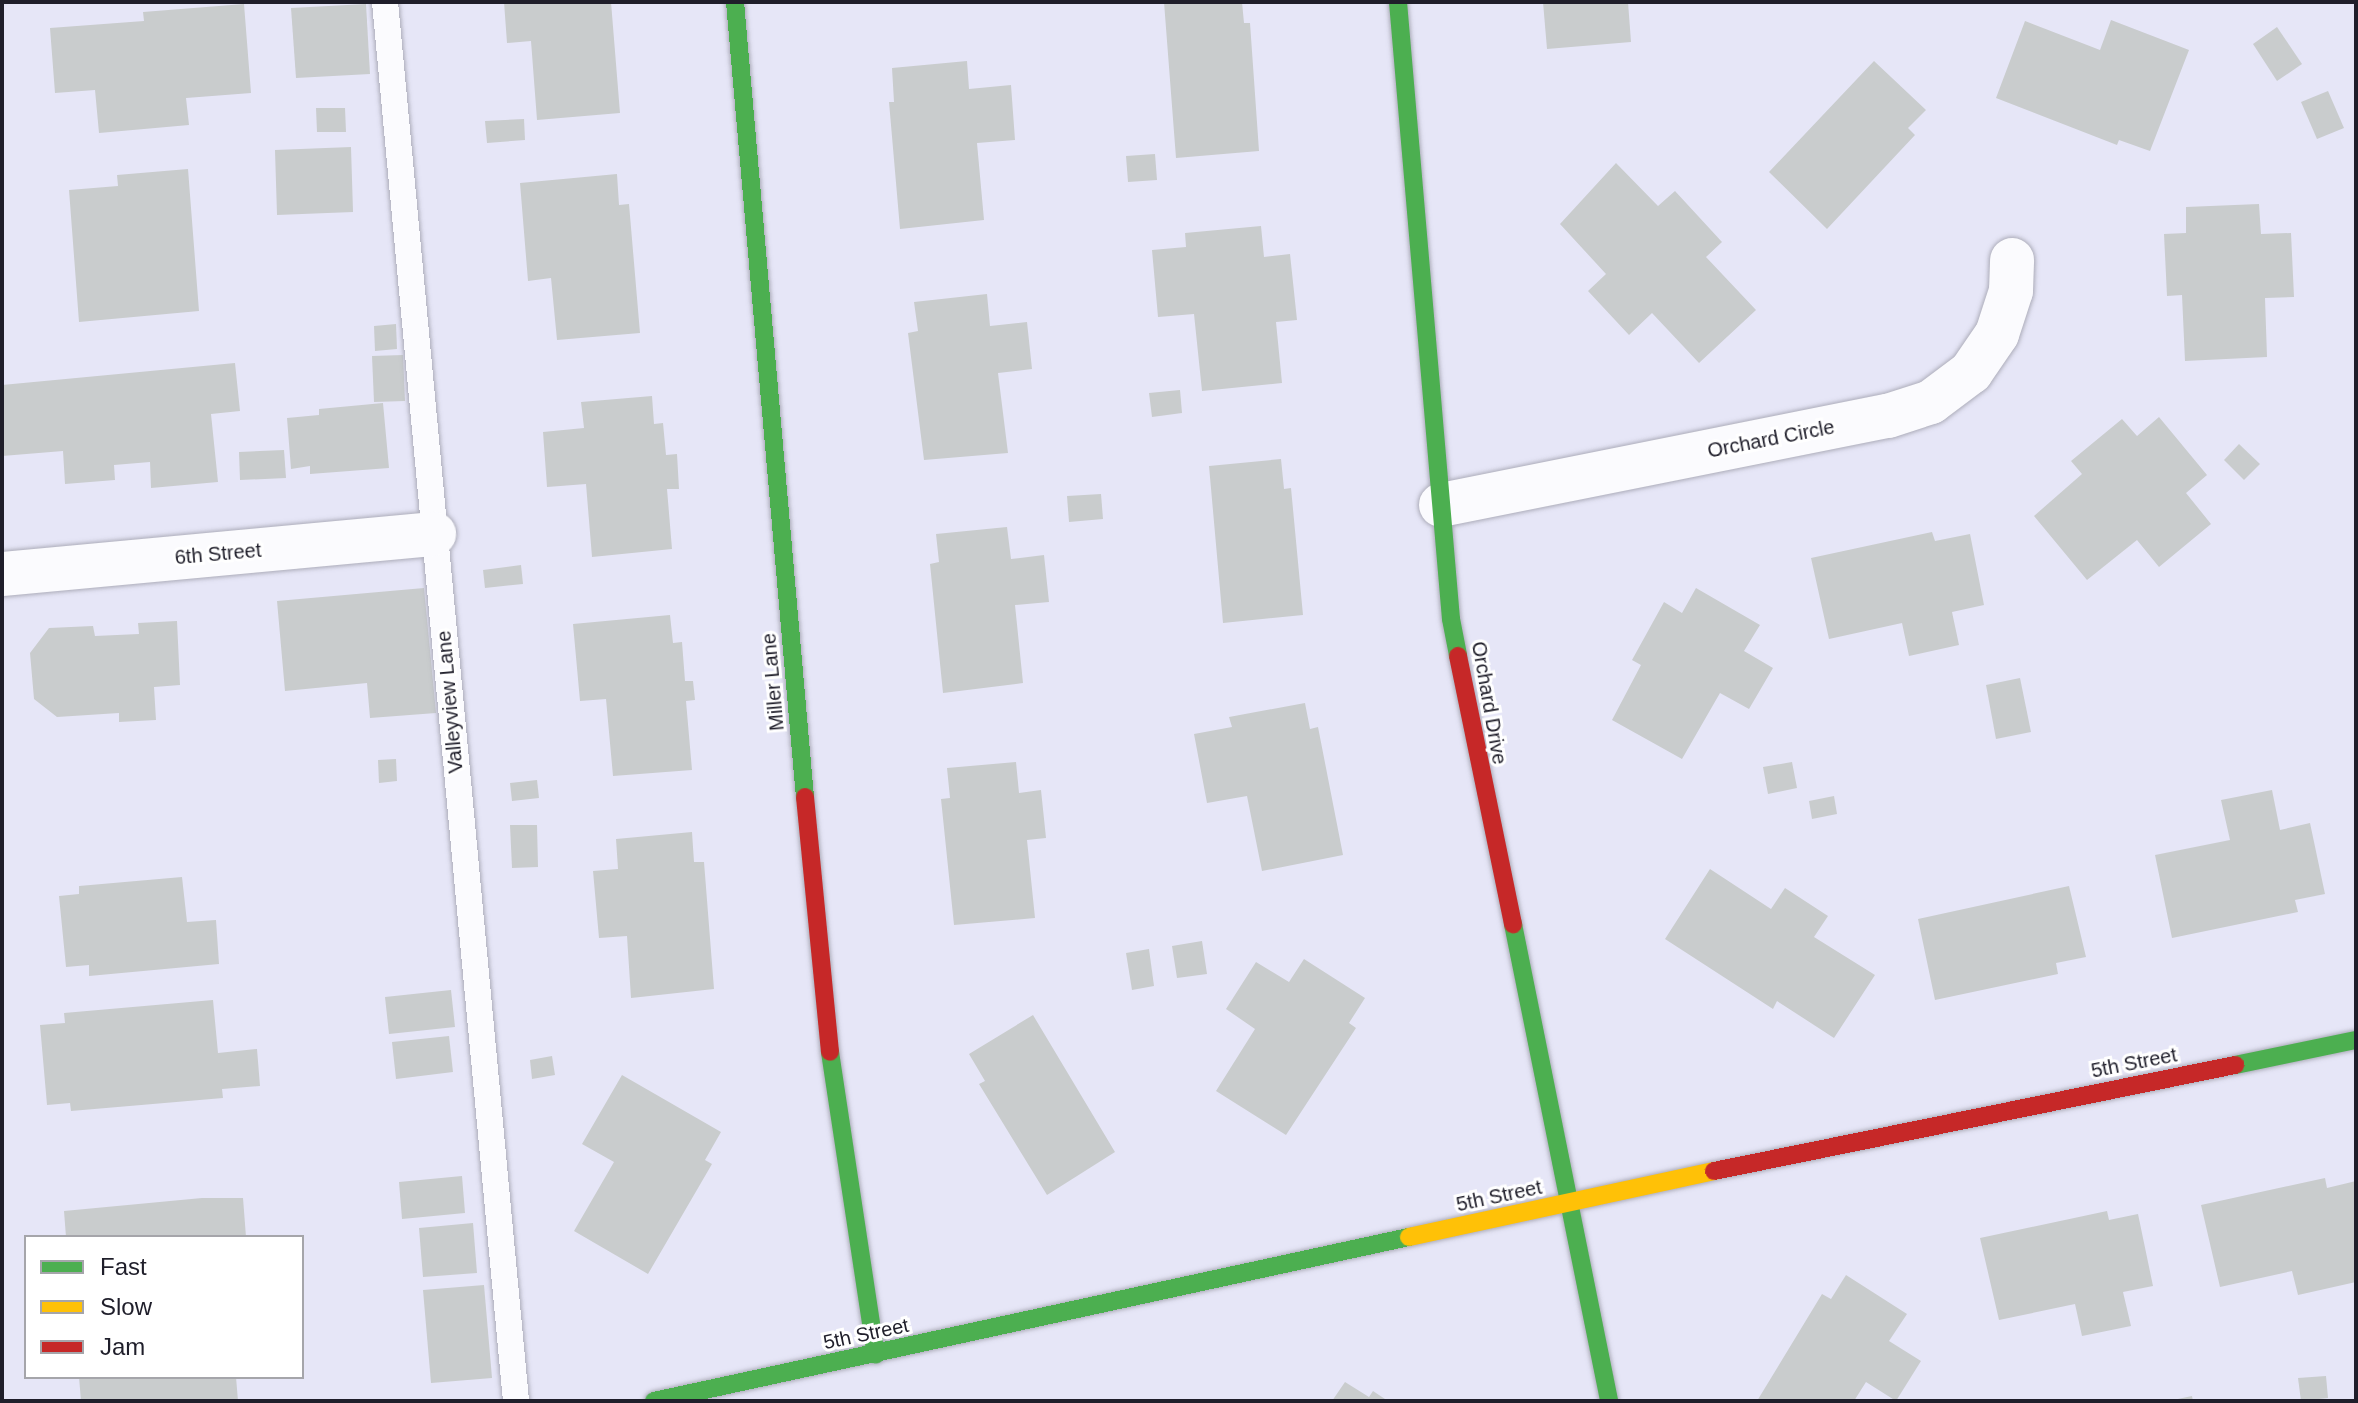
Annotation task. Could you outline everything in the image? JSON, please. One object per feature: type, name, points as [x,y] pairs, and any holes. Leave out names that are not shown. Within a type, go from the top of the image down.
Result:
[{"type":"street","name":"Miller Lane","points":[[735,2],[819,952],[836,1110],[876,1355]]},
{"type":"street","name":"Orchard Drive","points":[[1398,2],[1451,619],[1471,731],[1609,1401]]},
{"type":"street","name":"Orchard Circle","points":[[1441,505],[1888,416],[1931,402],[1971,372],[1997,334],[2011,291],[2012,260]]},
{"type":"street","name":"6th Street","points":[[2,574],[434,534]]},
{"type":"street","name":"5th Street","points":[[654,1401],[1568,1203],[2356,1040]]},
{"type":"lane","name":"Valleyview Lane","points":[[385,2],[516,1401]]},
{"type":"building","points":[[504,2],[611,2],[620,113],[537,120],[531,41],[507,43]]},
{"type":"building","points":[[1164,2],[1242,2],[1244,23],[1250,23],[1259,151],[1176,158]]},
{"type":"building","points":[[1543,2],[1628,2],[1631,42],[1547,49]]},
{"type":"building","points":[[244,4],[251,93],[186,98],[189,125],[99,133],[95,90],[55,93],[50,28],[144,21],[143,12]]},
{"type":"building","points":[[366,4],[370,74],[296,78],[291,8]]},
{"type":"building","points":[[2111,20],[2189,50],[2150,151],[2119,140],[2117,145],[1996,98],[2025,21],[2100,50]]},
{"type":"building","points":[[2277,27],[2302,64],[2277,81],[2253,44]]},
{"type":"building","points":[[967,61],[969,89],[1011,85],[1015,140],[977,143],[984,220],[900,229],[889,102],[894,102],[892,68]]},
{"type":"building","points":[[1874,61],[1926,110],[1908,128],[1915,135],[1827,229],[1769,172]]},
{"type":"building","points":[[2328,91],[2344,128],[2317,139],[2301,102]]},
{"type":"building","points":[[316,108],[345,108],[346,132],[317,132]]},
{"type":"building","points":[[524,119],[525,140],[487,143],[485,121]]},
{"type":"building","points":[[351,147],[353,212],[277,215],[275,150]]},
{"type":"building","points":[[1155,154],[1157,180],[1128,182],[1126,156]]},
{"type":"building","points":[[1616,163],[1658,206],[1675,191],[1722,242],[1706,257],[1756,310],[1699,363],[1652,313],[1629,335],[1588,291],[1606,274],[1560,224]]},
{"type":"building","points":[[188,169],[199,311],[79,322],[69,190],[118,186],[117,175]]},
{"type":"building","points":[[617,174],[619,205],[629,204],[640,333],[557,340],[551,278],[528,281],[520,183]]},
{"type":"building","points":[[2259,204],[2261,234],[2291,233],[2294,297],[2265,298],[2267,357],[2185,361],[2182,295],[2167,296],[2164,234],[2186,233],[2186,207]]},
{"type":"building","points":[[1261,226],[1264,257],[1290,254],[1297,320],[1276,322],[1282,383],[1202,391],[1194,314],[1158,317],[1152,250],[1186,247],[1185,233]]},
{"type":"building","points":[[987,294],[990,326],[1027,322],[1032,369],[998,373],[1008,453],[924,460],[908,333],[918,331],[914,302]]},
{"type":"building","points":[[396,324],[397,349],[375,351],[374,326]]},
{"type":"building","points":[[403,355],[405,401],[374,402],[372,356]]},
{"type":"building","points":[[235,363],[240,411],[211,414],[218,482],[151,488],[150,462],[114,465],[115,480],[65,484],[63,451],[2,456],[2,385]]},
{"type":"building","points":[[1180,390],[1182,413],[1152,417],[1149,393]]},
{"type":"building","points":[[652,396],[654,424],[663,423],[666,455],[677,454],[679,489],[667,489],[672,549],[592,557],[586,484],[547,487],[543,432],[584,428],[581,402]]},
{"type":"building","points":[[383,403],[389,468],[310,474],[310,466],[291,469],[287,418],[319,415],[319,409]]},
{"type":"building","points":[[2159,417],[2207,475],[2186,493],[2211,524],[2159,567],[2137,540],[2087,580],[2034,516],[2082,474],[2071,461],[2122,419],[2137,436]]},
{"type":"building","points":[[2239,444],[2260,464],[2244,480],[2224,460]]},
{"type":"building","points":[[284,450],[286,478],[240,480],[239,452]]},
{"type":"building","points":[[1281,459],[1284,489],[1291,488],[1303,615],[1223,623],[1209,466]]},
{"type":"building","points":[[1101,494],[1103,519],[1069,522],[1067,496]]},
{"type":"building","points":[[1007,527],[1011,559],[1044,555],[1049,602],[1015,605],[1023,683],[943,693],[930,564],[939,562],[936,534]]},
{"type":"building","points":[[1932,532],[1935,541],[1970,534],[1984,605],[1952,612],[1959,645],[1909,656],[1902,623],[1829,639],[1811,558]]},
{"type":"building","points":[[521,565],[523,584],[485,588],[483,570]]},
{"type":"building","points":[[424,588],[436,713],[370,718],[367,683],[285,691],[277,601]]},
{"type":"building","points":[[1696,588],[1760,625],[1744,651],[1773,668],[1749,709],[1720,693],[1682,759],[1612,720],[1641,665],[1632,660],[1664,602],[1682,613]]},
{"type":"building","points":[[670,615],[673,643],[682,642],[685,681],[693,681],[695,700],[686,701],[692,770],[613,776],[606,699],[580,701],[573,624]]},
{"type":"building","points":[[177,621],[180,685],[154,687],[156,720],[119,722],[119,713],[57,717],[34,699],[30,653],[49,628],[93,626],[95,636],[139,634],[138,623]]},
{"type":"building","points":[[2020,678],[2031,732],[1996,739],[1986,685]]},
{"type":"building","points":[[1305,703],[1310,729],[1318,727],[1343,855],[1262,871],[1247,796],[1207,803],[1194,734],[1232,727],[1229,717]]},
{"type":"building","points":[[396,759],[397,781],[379,783],[378,760]]},
{"type":"building","points":[[1016,762],[1019,793],[1041,790],[1046,838],[1027,840],[1035,918],[954,925],[941,799],[950,798],[947,768]]},
{"type":"building","points":[[1792,762],[1797,788],[1768,794],[1763,767]]},
{"type":"building","points":[[537,780],[539,798],[512,801],[510,783]]},
{"type":"building","points":[[2272,790],[2280,830],[2310,823],[2325,894],[2295,900],[2298,912],[2172,938],[2155,855],[2230,840],[2221,800]]},
{"type":"building","points":[[1834,796],[1837,814],[1812,819],[1809,801]]},
{"type":"building","points":[[510,825],[537,825],[538,867],[512,868]]},
{"type":"building","points":[[692,832],[694,862],[704,862],[714,989],[631,998],[627,936],[599,938],[593,871],[618,869],[616,839]]},
{"type":"building","points":[[1710,869],[1771,909],[1785,888],[1828,916],[1814,937],[1875,975],[1834,1038],[1777,1001],[1773,1009],[1665,939]]},
{"type":"building","points":[[182,877],[187,922],[216,920],[219,964],[89,976],[89,965],[66,967],[59,896],[79,894],[79,886]]},
{"type":"building","points":[[2069,886],[2086,957],[2056,963],[2058,974],[1935,1000],[1918,919]]},
{"type":"building","points":[[1202,941],[1207,974],[1177,978],[1172,946]]},
{"type":"building","points":[[1149,949],[1154,986],[1132,990],[1126,953]]},
{"type":"building","points":[[1304,959],[1365,998],[1349,1023],[1356,1028],[1286,1135],[1216,1091],[1255,1029],[1226,1009],[1256,962],[1289,982]]},
{"type":"building","points":[[451,990],[455,1027],[389,1034],[385,997]]},
{"type":"building","points":[[213,1000],[218,1053],[257,1049],[260,1086],[222,1089],[223,1098],[71,1111],[70,1103],[47,1105],[40,1025],[65,1023],[64,1013]]},
{"type":"building","points":[[1033,1015],[1115,1152],[1047,1195],[979,1084],[985,1081],[969,1054]]},
{"type":"building","points":[[449,1036],[453,1072],[396,1079],[392,1042]]},
{"type":"building","points":[[552,1056],[555,1075],[532,1079],[530,1060]]},
{"type":"building","points":[[622,1075],[721,1132],[705,1160],[712,1164],[648,1274],[574,1231],[614,1162],[582,1144]]},
{"type":"building","points":[[462,1176],[465,1213],[402,1219],[399,1182]]},
{"type":"building","points":[[2325,1178],[2327,1188],[2356,1181],[2356,1282],[2298,1295],[2292,1271],[2220,1287],[2201,1205]]},
{"type":"building","points":[[202,1198],[243,1198],[246,1235],[66,1235],[64,1211]]},
{"type":"building","points":[[2107,1211],[2109,1220],[2138,1214],[2153,1286],[2123,1292],[2131,1326],[2082,1336],[2075,1304],[1999,1320],[1980,1238]]},
{"type":"building","points":[[473,1223],[477,1273],[423,1277],[419,1228]]},
{"type":"building","points":[[1846,1275],[1907,1314],[1889,1341],[1921,1361],[1896,1401],[1866,1382],[1854,1401],[1757,1401],[1822,1294],[1831,1299]]},
{"type":"building","points":[[484,1285],[492,1378],[431,1383],[423,1290]]},
{"type":"building","points":[[2326,1376],[2328,1398],[2301,1401],[2298,1378]]},
{"type":"building","points":[[79,1379],[236,1379],[238,1401],[81,1401]]},
{"type":"building","points":[[1345,1382],[1369,1397],[1373,1391],[1388,1401],[1332,1401]]},
{"type":"building","points":[[2192,1396],[2193,1401],[2173,1401],[2173,1400]]},
{"type":"traffic: fast","points":[[735,2],[805,797]]},
{"type":"traffic: fast","points":[[1398,2],[1451,619],[1458,656]]},
{"type":"traffic: fast","points":[[1513,924],[1609,1401]]},
{"type":"traffic: fast","points":[[2235,1065],[2356,1040]]},
{"type":"traffic: fast","points":[[830,1052],[876,1355]]},
{"type":"traffic: fast","points":[[654,1401],[1409,1237]]},
{"type":"traffic: slow","points":[[1409,1237],[1714,1171]]},
{"type":"traffic: jam","points":[[1458,656],[1513,924]]},
{"type":"traffic: jam","points":[[805,797],[830,1052]]},
{"type":"traffic: jam","points":[[1714,1171],[2235,1065]]}]
